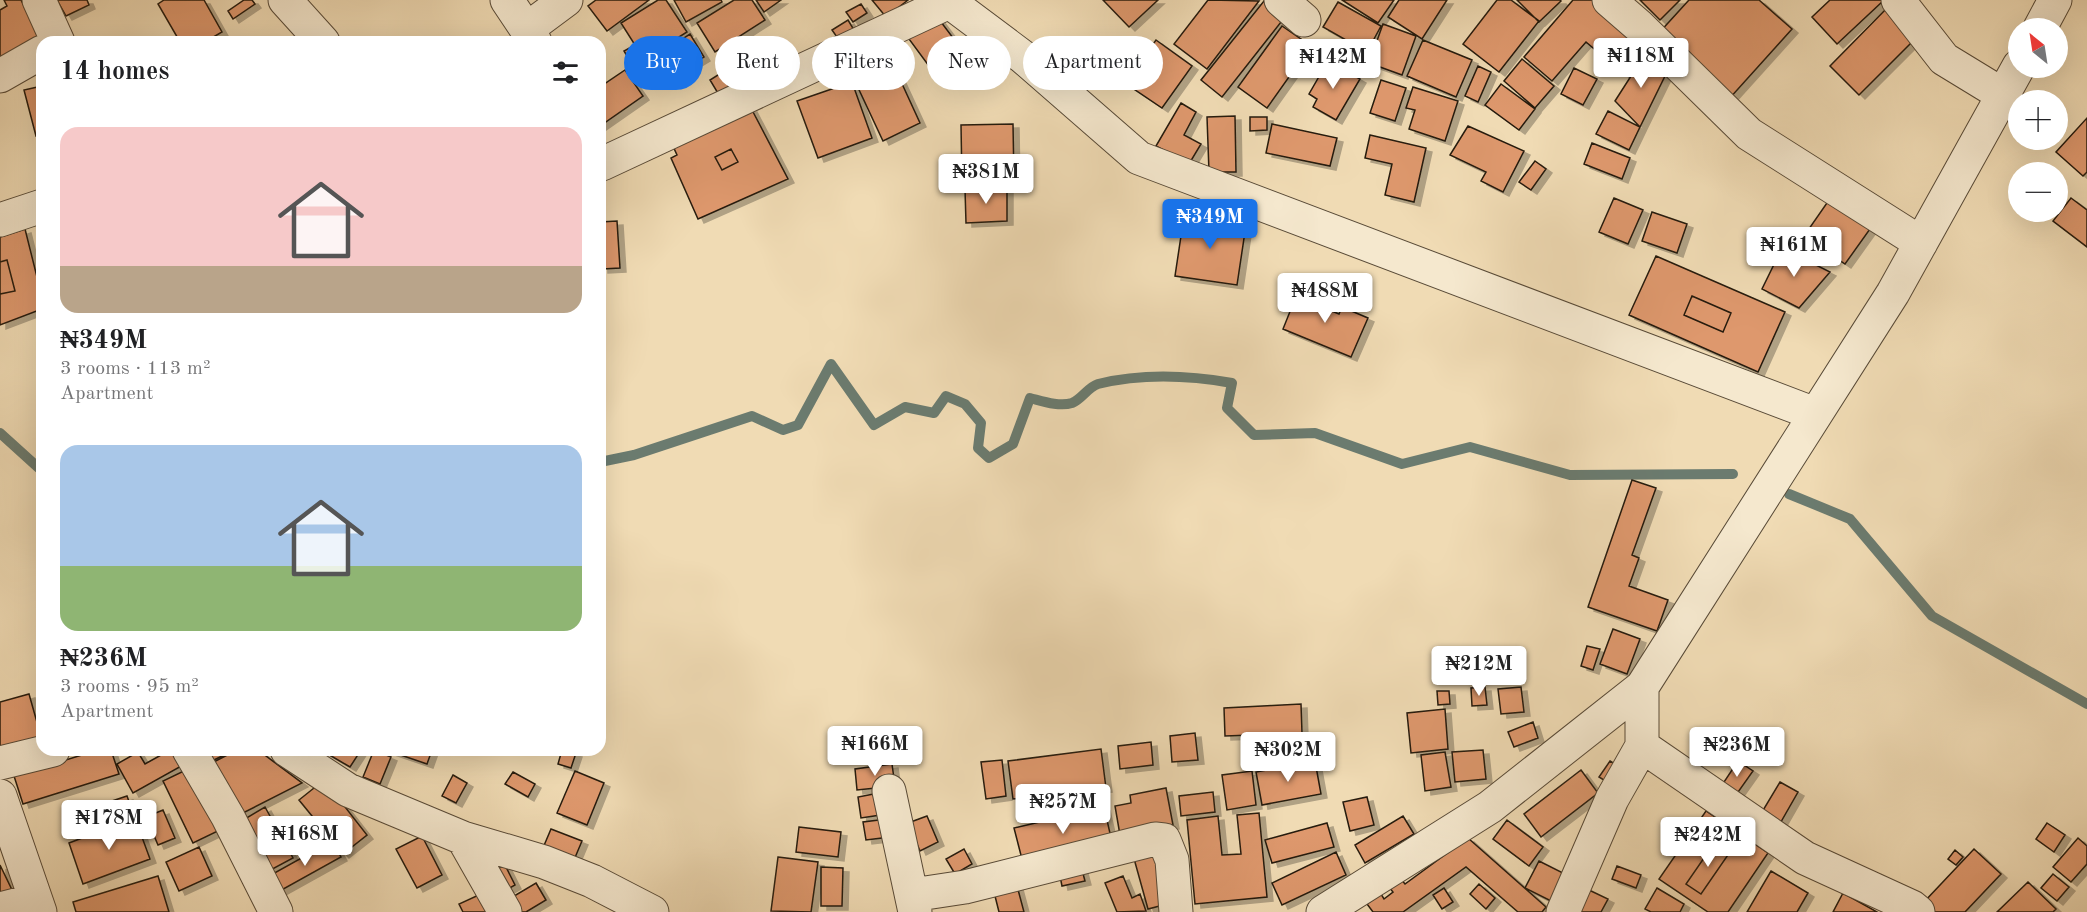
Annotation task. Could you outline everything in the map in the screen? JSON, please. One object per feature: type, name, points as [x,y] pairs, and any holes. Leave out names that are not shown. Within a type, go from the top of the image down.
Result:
[{"type":"street","points":[[39,0],[55,36]]},
{"type":"street","points":[[285,0],[315,36]]},
{"type":"street","points":[[507,0],[531,35],[566,0]]},
{"type":"street","points":[[1609,0],[1639,26],[1749,134],[1921,243]]},
{"type":"street","points":[[1898,0],[1944,59],[2003,95]]},
{"type":"street","points":[[2045,18],[2055,0]]},
{"type":"street","points":[[606,162],[948,1],[1023,57],[1139,158],[1815,414]]},
{"type":"street","points":[[0,76],[36,55]]},
{"type":"street","points":[[1327,911],[1490,807],[1642,687],[1893,293],[2012,78]]},
{"type":"street","points":[[0,220],[36,208]]},
{"type":"street","points":[[1563,912],[1612,799],[1642,746],[1642,687]]},
{"type":"street","points":[[1642,746],[1805,858],[1912,907],[1918,912]]},
{"type":"street","points":[[0,764],[36,754]]},
{"type":"street","points":[[192,756],[228,817],[276,912]]},
{"type":"street","points":[[296,756],[348,790],[463,838],[544,862],[592,881],[652,912]]},
{"type":"street","points":[[890,791],[914,903],[1155,839],[1164,840],[1172,860],[1176,912]]},
{"type":"street","points":[[0,796],[37,906],[0,909]]},
{"type":"street","points":[[463,838],[506,912]]},
{"type":"building","points":[[4,0],[21,0],[39,36],[36,36],[36,44],[0,62],[0,10],[7,6]]},
{"type":"building","points":[[57,0],[87,0],[89,5],[66,16]]},
{"type":"building","points":[[164,0],[204,0],[222,32],[215,36],[177,36],[158,4]]},
{"type":"building","points":[[244,0],[252,0],[255,4],[233,19],[228,11]]},
{"type":"building","points":[[596,0],[649,0],[607,31],[588,6]]},
{"type":"building","points":[[658,0],[666,0],[687,32],[681,36],[629,36],[621,23]]},
{"type":"building","points":[[674,0],[721,0],[722,2],[686,22]]},
{"type":"building","points":[[734,0],[752,0],[765,20],[740,36],[715,36],[715,52],[697,23]]},
{"type":"building","points":[[756,0],[781,0],[764,12]]},
{"type":"building","points":[[872,0],[908,0],[886,17]]},
{"type":"building","points":[[1103,0],[1158,0],[1129,27]]},
{"type":"building","points":[[1208,0],[1259,1],[1207,69],[1174,44]]},
{"type":"building","points":[[1342,0],[1394,0],[1378,23]]},
{"type":"building","points":[[1399,0],[1447,0],[1422,39],[1388,17]]},
{"type":"building","points":[[1497,0],[1511,0],[1539,21],[1499,72],[1463,44]]},
{"type":"building","points":[[1517,0],[1560,0],[1561,1],[1539,22]]},
{"type":"building","points":[[1573,0],[1602,0],[1647,51],[1626,76],[1586,42],[1552,81],[1524,57]]},
{"type":"building","points":[[1640,0],[1680,0],[1660,20]]},
{"type":"building","points":[[1689,0],[1759,0],[1792,29],[1729,99],[1658,34]]},
{"type":"building","points":[[1830,0],[1883,1],[1837,44],[1812,17]]},
{"type":"building","points":[[1264,1],[1285,17],[1222,97],[1201,80]]},
{"type":"building","points":[[1338,2],[1381,26],[1367,52],[1323,27]]},
{"type":"building","points":[[861,4],[867,13],[853,22],[846,12]]},
{"type":"building","points":[[1888,7],[1918,36],[1859,95],[1830,66]]},
{"type":"building","points":[[938,18],[952,36],[927,36],[927,63],[915,47],[915,36],[913,36]]},
{"type":"building","points":[[848,20],[854,30],[845,36],[836,36],[832,30]]},
{"type":"building","points":[[1383,24],[1416,36],[1402,75],[1369,63]]},
{"type":"building","points":[[1282,26],[1311,46],[1267,108],[1238,87]]},
{"type":"building","points":[[1423,40],[1472,60],[1456,97],[1407,76]]},
{"type":"building","points":[[1163,45],[1192,66],[1162,108],[1135,90],[1163,90]]},
{"type":"building","points":[[1647,51],[1665,76],[1640,127],[1615,101]]},
{"type":"building","points":[[1522,59],[1554,86],[1535,108],[1504,81]]},
{"type":"building","points":[[1328,61],[1360,79],[1336,120],[1313,107],[1317,99],[1309,94]]},
{"type":"building","points":[[1478,66],[1491,72],[1478,102],[1465,96]]},
{"type":"building","points":[[1574,68],[1597,79],[1583,105],[1561,94]]},
{"type":"building","points":[[624,71],[624,90],[639,90],[643,96],[606,122],[606,83]]},
{"type":"building","points":[[715,77],[715,88],[710,80]]},
{"type":"building","points":[[1381,80],[1406,88],[1395,121],[1370,113]]},
{"type":"building","points":[[1501,84],[1535,109],[1519,130],[1485,105]]},
{"type":"building","points":[[36,87],[36,136],[24,90]]},
{"type":"building","points":[[1413,87],[1458,101],[1445,141],[1409,129],[1415,110],[1406,108]]},
{"type":"building","points":[[716,90],[727,90],[719,95]]},
{"type":"building","points":[[829,90],[855,90],[872,138],[818,158],[797,101]]},
{"type":"building","points":[[859,90],[905,90],[920,123],[883,141]]},
{"type":"building","points":[[1181,103],[1196,112],[1184,135],[1201,144],[1189,164],[1156,146]]},
{"type":"building","points":[[751,108],[788,179],[698,219],[671,158],[677,155],[672,144]],"holes":[[[731,149],[738,162],[722,170],[715,157]]]},
{"type":"building","points":[[1608,111],[1640,127],[1629,150],[1596,134]]},
{"type":"building","points":[[1235,116],[1236,172],[1209,172],[1207,117]]},
{"type":"building","points":[[1250,117],[1267,117],[1267,130],[1250,131]]},
{"type":"building","points":[[2087,118],[2087,172],[2083,176],[2056,152],[2068,150],[2068,139]]},
{"type":"building","points":[[1013,124],[1014,182],[962,183],[961,125]]},
{"type":"building","points":[[1272,124],[1337,138],[1330,166],[1266,153]]},
{"type":"building","points":[[1468,126],[1524,151],[1503,192],[1481,181],[1486,172],[1450,155]]},
{"type":"building","points":[[1370,135],[1426,148],[1414,202],[1385,195],[1392,164],[1365,158]]},
{"type":"building","points":[[1592,143],[1630,158],[1622,179],[1584,164]]},
{"type":"building","points":[[731,149],[738,162],[722,170],[715,157]]},
{"type":"building","points":[[1535,161],[1546,169],[1531,190],[1519,182]]},
{"type":"building","points":[[1007,187],[1007,221],[966,223],[965,189]]},
{"type":"building","points":[[1614,198],[1643,210],[1628,244],[1599,232]]},
{"type":"building","points":[[2071,198],[2087,210],[2087,247],[2054,222],[2068,222],[2068,202]]},
{"type":"building","points":[[1829,200],[1870,229],[1845,264],[1804,236]]},
{"type":"building","points":[[1652,212],[1687,224],[1677,253],[1642,241]]},
{"type":"building","points":[[1184,216],[1246,225],[1237,285],[1175,276]]},
{"type":"building","points":[[617,221],[620,268],[606,269],[606,222]]},
{"type":"building","points":[[25,229],[36,273],[36,311],[0,325],[0,294],[15,291],[7,260],[0,262],[0,237]]},
{"type":"building","points":[[1782,248],[1830,272],[1799,308],[1762,289]]},
{"type":"building","points":[[1656,256],[1785,312],[1758,372],[1629,315]],"holes":[[[1692,296],[1731,313],[1723,332],[1684,315]]]},
{"type":"building","points":[[7,260],[15,291],[0,294],[0,262]]},
{"type":"building","points":[[1299,289],[1325,300],[1322,307],[1339,314],[1342,307],[1368,318],[1351,357],[1283,329]]},
{"type":"building","points":[[1692,296],[1731,313],[1723,332],[1684,315]]},
{"type":"building","points":[[1632,480],[1656,488],[1632,555],[1639,558],[1629,586],[1668,600],[1657,631],[1588,607]]},
{"type":"building","points":[[1613,629],[1640,639],[1627,674],[1600,664]]},
{"type":"building","points":[[1587,646],[1600,649],[1593,670],[1581,666]]},
{"type":"building","points":[[1485,687],[1487,705],[1472,706],[1471,688]]},
{"type":"building","points":[[1521,687],[1524,712],[1501,714],[1498,689]]},
{"type":"building","points":[[1437,691],[1449,691],[1450,704],[1438,705]]},
{"type":"building","points":[[29,694],[36,719],[36,742],[0,754],[0,702]]},
{"type":"building","points":[[1301,704],[1302,733],[1225,736],[1224,708]]},
{"type":"building","points":[[1445,709],[1448,749],[1411,753],[1407,713]]},
{"type":"building","points":[[1533,722],[1538,738],[1514,747],[1508,732]]},
{"type":"building","points":[[1195,733],[1198,760],[1172,762],[1170,736]]},
{"type":"building","points":[[1151,742],[1153,765],[1120,769],[1118,746]]},
{"type":"building","points":[[1292,742],[1293,757],[1243,761],[1242,747]]},
{"type":"building","points":[[1101,749],[1106,788],[1013,799],[1008,761]]},
{"type":"building","points":[[1483,750],[1486,779],[1455,782],[1452,752]]},
{"type":"building","points":[[1445,752],[1451,787],[1425,791],[1421,755]]},
{"type":"building","points":[[79,756],[113,756],[119,774],[23,804],[14,776]]},
{"type":"building","points":[[131,756],[140,756],[145,764],[159,756],[180,756],[185,764],[133,793],[117,764]]},
{"type":"building","points":[[201,756],[222,756],[206,764]]},
{"type":"building","points":[[225,756],[266,756],[302,783],[239,815],[208,765]]},
{"type":"building","points":[[331,756],[357,756],[350,767]]},
{"type":"building","points":[[372,756],[391,757],[380,784],[363,777]]},
{"type":"building","points":[[404,756],[430,756],[427,764]]},
{"type":"building","points":[[560,756],[575,756],[571,768],[558,764]]},
{"type":"building","points":[[1002,760],[1006,796],[986,799],[981,762]]},
{"type":"building","points":[[1315,761],[1321,794],[1262,805],[1256,772]]},
{"type":"building","points":[[1610,761],[1618,766],[1607,782],[1599,777]]},
{"type":"building","points":[[1738,761],[1753,771],[1736,795],[1722,785]]},
{"type":"building","points":[[892,764],[895,786],[857,790],[855,769]]},
{"type":"building","points":[[190,768],[220,830],[193,843],[163,781]]},
{"type":"building","points":[[1581,770],[1598,793],[1541,837],[1524,814]]},
{"type":"building","points":[[575,771],[604,783],[587,825],[557,813]]},
{"type":"building","points":[[1252,771],[1256,805],[1227,810],[1222,775]]},
{"type":"building","points":[[513,772],[535,784],[528,797],[505,784]]},
{"type":"building","points":[[453,775],[467,783],[456,803],[442,796]]},
{"type":"building","points":[[324,780],[367,835],[343,854],[299,800]]},
{"type":"building","points":[[1780,782],[1798,792],[1778,827],[1759,817]]},
{"type":"building","points":[[1166,788],[1173,825],[1120,835],[1115,806],[1131,803],[1130,795]]},
{"type":"building","points":[[884,792],[887,814],[861,818],[858,797]]},
{"type":"building","points":[[1213,792],[1215,812],[1181,816],[1179,796]]},
{"type":"building","points":[[127,796],[135,818],[95,831],[88,809]]},
{"type":"building","points":[[1367,797],[1374,825],[1350,831],[1343,802]]},
{"type":"building","points":[[265,807],[293,858],[265,873],[238,823]]},
{"type":"building","points":[[1104,807],[1112,842],[1023,863],[1014,828]]},
{"type":"building","points":[[163,810],[175,838],[158,845],[146,817]]},
{"type":"building","points":[[1706,811],[1768,853],[1728,912],[1708,912],[1659,879]],"holes":[[[1715,842],[1730,852],[1701,894],[1686,884]]]},
{"type":"building","points":[[1259,813],[1267,897],[1195,904],[1187,820],[1218,816],[1222,855],[1241,854],[1237,815]]},
{"type":"building","points":[[927,816],[938,842],[920,851],[908,823]]},
{"type":"building","points":[[1403,816],[1414,834],[1365,863],[1355,845]]},
{"type":"building","points":[[135,818],[150,859],[83,884],[69,843]]},
{"type":"building","points":[[887,819],[890,837],[866,840],[863,822]]},
{"type":"building","points":[[1507,820],[1543,847],[1529,866],[1493,839]]},
{"type":"building","points":[[1327,823],[1334,847],[1272,863],[1265,840]]},
{"type":"building","points":[[2047,823],[2065,835],[2054,852],[2036,839]]},
{"type":"building","points":[[799,827],[841,832],[838,857],[796,852]]},
{"type":"building","points":[[551,829],[582,841],[571,867],[540,855]]},
{"type":"building","points":[[422,836],[442,875],[417,888],[396,849]]},
{"type":"building","points":[[1468,838],[1546,907],[1542,912],[1518,912],[1466,867],[1403,912],[1373,912],[1367,904],[1381,894],[1384,899],[1393,892],[1389,887],[1401,879],[1405,884]]},
{"type":"building","points":[[2078,838],[2087,846],[2087,864],[2071,882],[2053,867]]},
{"type":"building","points":[[332,841],[341,857],[278,892],[269,876]]},
{"type":"building","points":[[1715,842],[1730,852],[1701,894],[1686,884]]},
{"type":"building","points":[[199,847],[212,876],[179,891],[166,862]]},
{"type":"building","points":[[1160,848],[1175,902],[1148,909],[1133,855]]},
{"type":"building","points":[[964,849],[972,864],[955,874],[946,859]]},
{"type":"building","points":[[1974,849],[2001,874],[1965,912],[1935,912],[1924,902]]},
{"type":"building","points":[[1955,850],[1963,857],[1956,865],[1948,859]]},
{"type":"building","points":[[1336,852],[1346,875],[1282,905],[1272,883]]},
{"type":"building","points":[[501,857],[515,885],[503,892],[488,864]]},
{"type":"building","points":[[778,857],[818,862],[811,912],[771,911]]},
{"type":"building","points":[[1539,861],[1565,874],[1551,901],[1525,888]]},
{"type":"building","points":[[0,865],[13,892],[0,898]]},
{"type":"building","points":[[1081,866],[1085,881],[1062,886],[1059,871]]},
{"type":"building","points":[[1617,866],[1641,875],[1636,888],[1612,879]]},
{"type":"building","points":[[821,867],[843,868],[842,906],[821,906]]},
{"type":"building","points":[[1771,871],[1808,893],[1797,912],[1747,912]]},
{"type":"building","points":[[2053,874],[2069,887],[2057,901],[2041,888]]},
{"type":"building","points":[[158,876],[169,912],[76,912],[73,902]]},
{"type":"building","points":[[1123,876],[1132,898],[1140,894],[1146,911],[1117,912],[1105,883]]},
{"type":"building","points":[[1016,882],[1024,912],[999,912],[993,888]]},
{"type":"building","points":[[2028,882],[2056,909],[2053,912],[1997,912]]},
{"type":"building","points":[[536,883],[546,900],[526,912],[517,912],[509,899]]},
{"type":"building","points":[[1479,884],[1495,898],[1486,909],[1470,894]]},
{"type":"building","points":[[1444,888],[1453,902],[1442,909],[1433,895]]},
{"type":"building","points":[[1657,888],[1684,904],[1680,912],[1651,912],[1645,909]]},
{"type":"building","points":[[1589,890],[1608,899],[1601,912],[1577,912]]},
{"type":"building","points":[[483,893],[490,912],[463,912],[459,904]]},
{"type":"building","points":[[1843,893],[1877,912],[1833,912]]},
{"type":"waterway","points":[[606,461],[634,455],[752,416],[783,430],[798,425],[831,364],[874,425],[905,407],[934,413],[946,396],[965,404],[981,423],[978,448],[989,458],[1013,444],[1030,398],[1067,404],[1076,401],[1098,384],[1115,380],[1165,376],[1232,383],[1227,408],[1254,435],[1315,433],[1402,464],[1470,447],[1570,475],[1733,474]]},
{"type":"waterway","points":[[0,433],[36,466]]},
{"type":"waterway","points":[[1789,494],[1850,519],[1932,616],[2087,704]]}]
